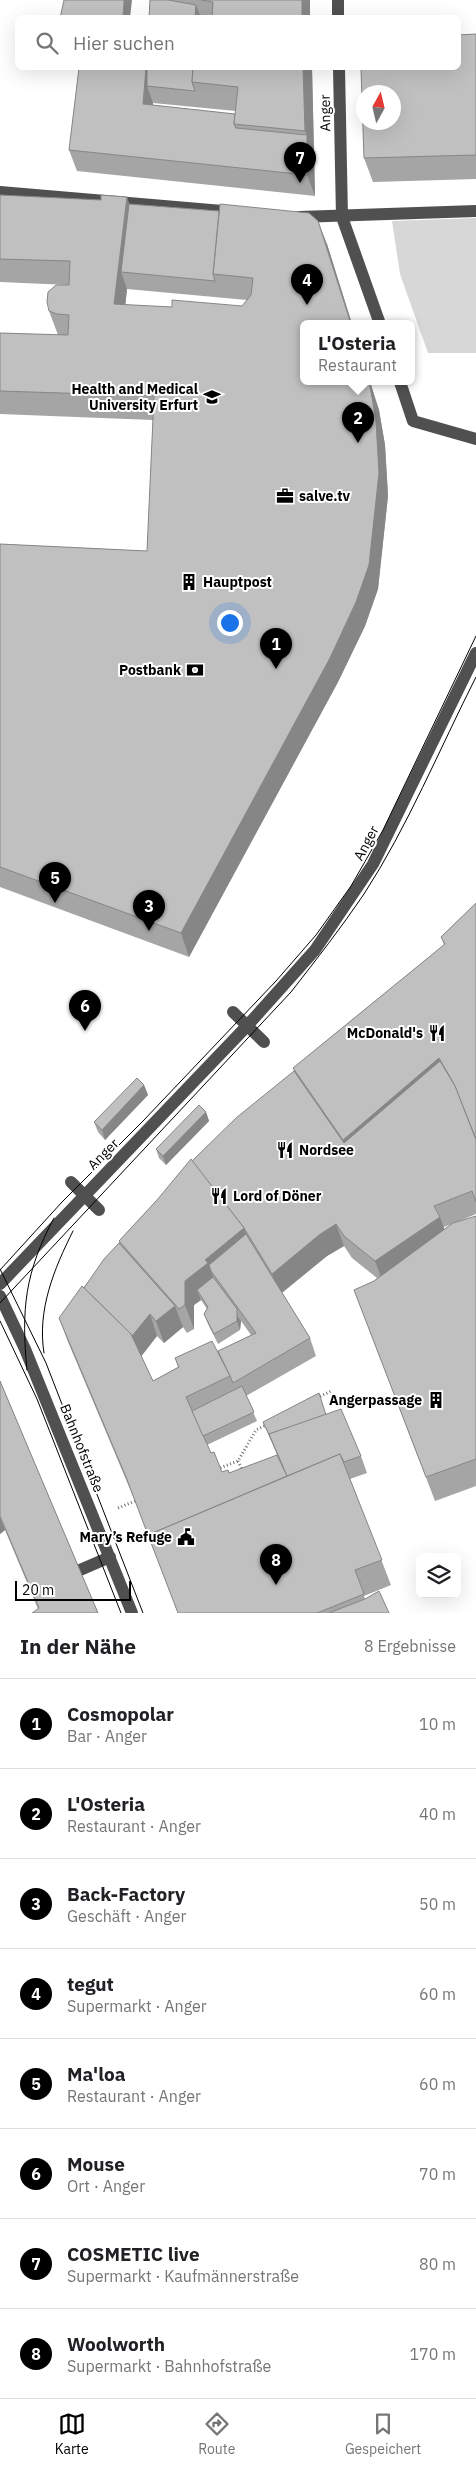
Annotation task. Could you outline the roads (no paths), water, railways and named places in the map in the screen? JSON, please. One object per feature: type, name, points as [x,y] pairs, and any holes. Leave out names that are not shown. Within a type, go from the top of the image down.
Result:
[{"type":"street","points":[[338,0],[338,15]]},
{"type":"street","name":"Anger","points":[[339,70],[342,217],[379,320]]},
{"type":"street","points":[[0,192],[245,213]]},
{"type":"street","points":[[16,193],[16,210]]},
{"type":"street","points":[[285,216],[342,217],[476,211]]},
{"type":"street","points":[[401,385],[413,421],[476,438]]},
{"type":"street","name":"Anger","points":[[0,1284],[247,1026],[315,950],[373,864],[476,653]]},
{"type":"street","points":[[233,1012],[264,1042]]},
{"type":"street","points":[[70,1182],[99,1210]]},
{"type":"street","name":"Bahnhofstraße","points":[[0,1296],[25,1349],[132,1613]]},
{"type":"street","points":[[80,1570],[110,1557]]},
{"type":"tram line","points":[[0,1270],[62,1202],[143,1121],[276,981],[316,935],[351,886],[383,830],[476,636]]},
{"type":"tram line","points":[[0,1303],[291,992],[319,956],[380,869],[423,787],[476,677]]},
{"type":"tram line","points":[[27,1370],[25,1348],[27,1291],[37,1256],[54,1218]]},
{"type":"tram line","points":[[44,1353],[42,1337],[45,1306],[59,1260],[73,1231]]},
{"type":"tram line","points":[[0,1269],[46,1363],[143,1613]]},
{"type":"tram line","points":[[0,1321],[37,1399],[121,1613]]},
{"type":"place","name":"COSMETIC live","points":[[300,183]]},
{"type":"place","name":"tegut","points":[[307,305]]},
{"type":"place","name":"Health and Medical University Erfurt","points":[[212,397]]},
{"type":"place","name":"L'Osteria","points":[[358,443]]},
{"type":"place","name":"salve.tv","points":[[285,496]]},
{"type":"place","name":"Hauptpost","points":[[189,582]]},
{"type":"place","name":"Cosmopolar","points":[[276,669]]},
{"type":"place","name":"Postbank","points":[[195,670]]},
{"type":"place","name":"Ma'loa","points":[[55,903]]},
{"type":"place","name":"Back-Factory","points":[[149,931]]},
{"type":"place","name":"Mouse","points":[[85,1031]]},
{"type":"place","name":"McDonald's","points":[[437,1033]]},
{"type":"place","name":"Nordsee","points":[[285,1150]]},
{"type":"place","name":"Lord of Döner","points":[[219,1196]]},
{"type":"place","name":"Angerpassage","points":[[436,1400]]},
{"type":"place","name":"Mary’s Refuge","points":[[186,1537]]},
{"type":"place","name":"Woolworth","points":[[276,1585]]}]
